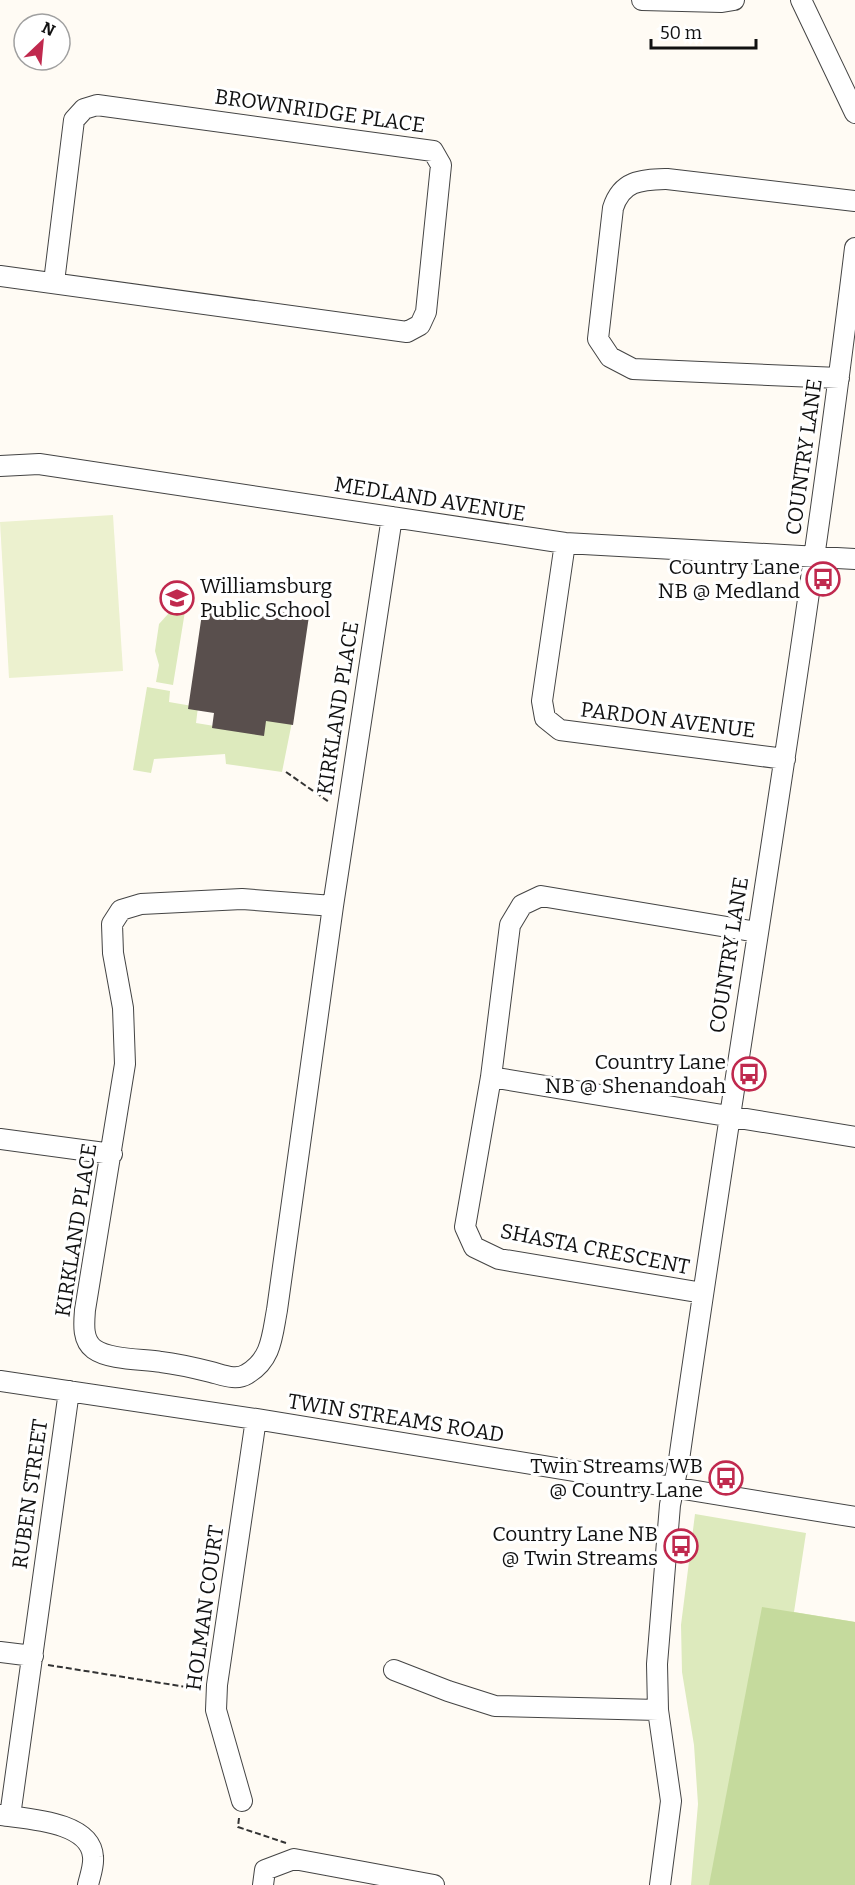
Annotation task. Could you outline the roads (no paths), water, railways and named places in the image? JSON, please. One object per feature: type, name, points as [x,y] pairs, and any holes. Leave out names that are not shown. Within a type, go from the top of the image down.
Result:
[{"type":"street","points":[[642,0],[713,2],[734,0]]},
{"type":"street","points":[[801,0],[855,113]]},
{"type":"street","name":"BROWNRIDGE PLACE","points":[[0,276],[407,332],[420,325],[426,312],[441,165],[433,151],[97,105],[84,109],[74,120],[54,282]]},
{"type":"street","points":[[839,378],[633,369],[610,357],[598,339],[613,207],[618,194],[638,180],[667,179],[855,201]]},
{"type":"street","name":"COUNTRY LANE","points":[[660,1885],[671,1801],[658,1710],[657,1664],[670,1505],[785,759],[855,248]]},
{"type":"street","name":"MEDLAND AVENUE","points":[[0,466],[39,464],[565,543],[855,559]]},
{"type":"street","name":"KIRKLAND PLACE","points":[[333,906],[242,899],[141,904],[121,910],[112,924],[113,953],[123,1008],[125,1064],[83,1328],[93,1348],[106,1355],[165,1362],[233,1377],[245,1376],[264,1361],[269,1350],[277,1310],[333,906],[392,518]]},
{"type":"street","name":"PARDON AVENUE","points":[[565,543],[542,700],[545,718],[560,730],[785,759]]},
{"type":"street","name":"SHASTA CRESCENT","points":[[703,1293],[498,1259],[474,1247],[465,1227],[491,1077],[510,925],[522,905],[542,896],[757,932]]},
{"type":"street","points":[[491,1077],[855,1137]]},
{"type":"street","points":[[0,1139],[112,1154]]},
{"type":"street","name":"TWIN STREAMS ROAD","points":[[0,1381],[256,1419],[855,1517]]},
{"type":"street","name":"RUBEN STREET","points":[[5,1815],[33,1656],[69,1391]]},
{"type":"street","name":"HOLMAN COURT","points":[[242,1802],[216,1710],[256,1419]]},
{"type":"street","points":[[0,1652],[33,1656]]},
{"type":"street","points":[[394,1670],[495,1706],[658,1710]]},
{"type":"street","points":[[5,1815],[57,1824],[80,1833],[90,1846],[93,1857],[88,1885]]},
{"type":"street","points":[[263,1885],[265,1870],[294,1859],[434,1885]]},
{"type":"place","name":"Country Lane NB @ Medland","points":[[823,579]]},
{"type":"place","name":"Williamsburg Public School","points":[[177,598]]},
{"type":"place","name":"Country Lane NB @ Shenandoah","points":[[749,1074]]},
{"type":"place","name":"Twin Streams WB @ Country Lane","points":[[726,1478]]},
{"type":"place","name":"Country Lane NB @ Twin Streams","points":[[681,1546]]}]
